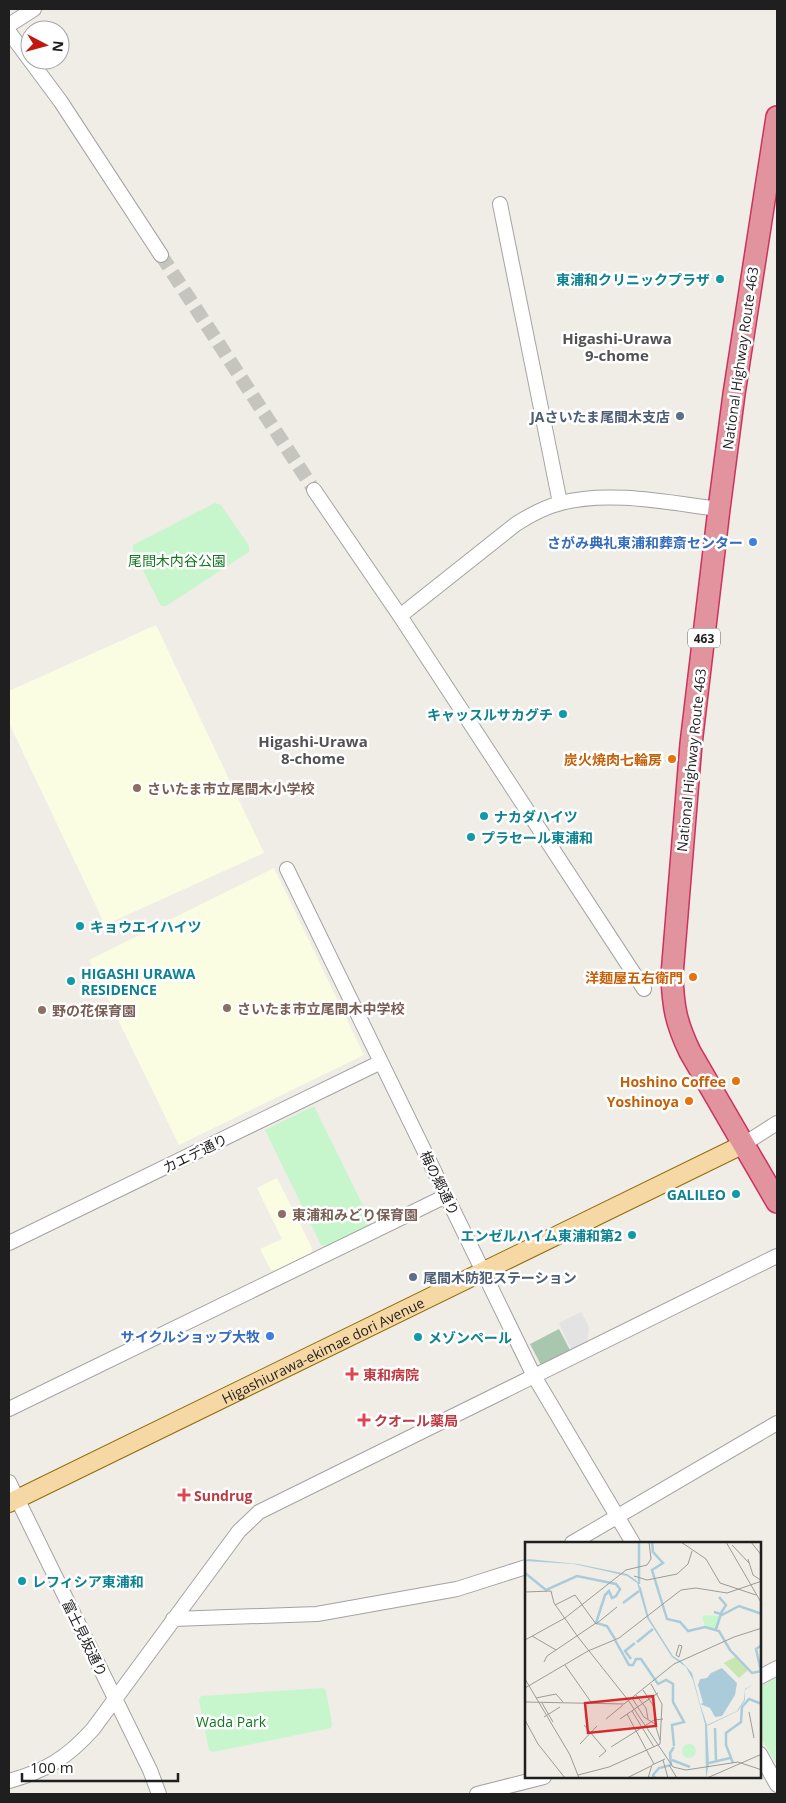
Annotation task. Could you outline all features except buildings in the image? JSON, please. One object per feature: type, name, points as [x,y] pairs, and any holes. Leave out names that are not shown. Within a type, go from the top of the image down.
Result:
[{"type":"highway","name":"National Highway Route 463","points":[[777,117],[775,147],[736,384],[719,508],[691,744],[673,953],[672,990],[673,1005],[682,1036],[777,1202]]},
{"type":"main road","name":"Higashiurawa-ekimae dori Avenue","points":[[13,1501],[744,1144]]},
{"type":"street","points":[[9,25],[34,9]]},
{"type":"street","points":[[9,32],[61,102],[161,255]]},
{"type":"street","points":[[500,204],[560,503]]},
{"type":"street","points":[[314,490],[400,616],[644,989]]},
{"type":"street","points":[[400,616],[516,524],[560,503],[598,498],[719,508]]},
{"type":"street","name":"梅の郷通り","points":[[287,869],[534,1376],[631,1542]]},
{"type":"street","name":"カエデ通り","points":[[9,1244],[381,1062]]},
{"type":"street","points":[[744,1144],[777,1123]]},
{"type":"street","points":[[9,1409],[446,1196]]},
{"type":"street","points":[[9,1781],[28,1776],[48,1767],[79,1745],[238,1531],[259,1512],[777,1256]]},
{"type":"street","points":[[574,1542],[777,1424]]},
{"type":"street","name":"富士見坂通り","points":[[9,1482],[13,1501],[150,1770],[159,1794]]},
{"type":"street","points":[[173,1619],[317,1614],[458,1589],[525,1567]]},
{"type":"street","points":[[761,1676],[777,1668]]},
{"type":"street","points":[[761,1756],[777,1785]]},
{"type":"street","points":[[477,1794],[540,1778]]},
{"type":"shaded area","name":"さいたま市立尾間木小学校","points":[[156,625],[264,853],[105,925],[9,723],[9,691]]},
{"type":"shaded area","name":"さいたま市立尾間木中学校","points":[[274,868],[364,1055],[179,1145],[89,960]]},
{"type":"shaded area","name":"東浦和みどり保育園","points":[[277,1178],[312,1248],[311,1254],[276,1271],[271,1270],[260,1249],[282,1239],[257,1188]]},
{"type":"shaded area","points":[[581,1312],[589,1327],[587,1342],[571,1349],[559,1323]]},
{"type":"shaded area","points":[[559,1329],[570,1350],[541,1365],[530,1344]]},
{"type":"green space","name":"尾間木内谷公園","points":[[215,503],[221,505],[249,546],[249,552],[166,606],[161,606],[133,551],[133,545]]},
{"type":"green space","points":[[314,1106],[370,1220],[369,1225],[328,1246],[321,1245],[265,1130]]},
{"type":"green space","points":[[777,1677],[777,1765],[761,1738],[761,1686]]},
{"type":"green space","name":"Wada Park","points":[[323,1688],[326,1690],[332,1724],[331,1728],[213,1752],[209,1750],[199,1700],[201,1696]]},
{"type":"tunnel","points":[[161,255],[314,490]]},
{"type":"place","name":"東浦和クリニックプラザ","points":[[720,279]]},
{"type":"place","name":"JAさいたま尾間木支店","points":[[680,416]]},
{"type":"place","name":"さがみ典礼東浦和葬斎センター","points":[[753,542]]},
{"type":"place","name":"キャッスルサカグチ","points":[[563,714]]},
{"type":"place","name":"炭火焼肉七輪房","points":[[672,759]]},
{"type":"place","name":"さいたま市立尾間木小学校","points":[[137,788]]},
{"type":"place","name":"ナカダハイツ","points":[[484,816]]},
{"type":"place","name":"プラセール東浦和","points":[[471,837]]},
{"type":"place","name":"キョウエイハイツ","points":[[80,926]]},
{"type":"place","name":"洋麺屋五右衛門","points":[[693,977]]},
{"type":"place","name":"HIGASHI URAWA RESIDENCE","points":[[71,981]]},
{"type":"place","name":"さいたま市立尾間木中学校","points":[[227,1008]]},
{"type":"place","name":"野の花保育園","points":[[42,1010]]},
{"type":"place","name":"Hoshino Coffee","points":[[736,1081]]},
{"type":"place","name":"Yoshinoya","points":[[689,1101]]},
{"type":"place","name":"GALILEO","points":[[736,1194]]},
{"type":"place","name":"東浦和みどり保育園","points":[[282,1214]]},
{"type":"place","name":"エンゼルハイム東浦和第2","points":[[632,1235]]},
{"type":"place","name":"尾間木防犯ステーション","points":[[413,1277]]},
{"type":"place","name":"サイクルショップ大牧","points":[[270,1336]]},
{"type":"place","name":"メゾンペール","points":[[418,1337]]},
{"type":"place","name":"東和病院","points":[[352,1374]]},
{"type":"place","name":"クオール薬局","points":[[364,1420]]},
{"type":"place","name":"Sundrug","points":[[184,1495]]},
{"type":"place","name":"レフィシア東浦和","points":[[22,1581]]},
{"type":"district","name":"Higashi-Urawa 9-chome","points":[[617,346]]},
{"type":"district","name":"Higashi-Urawa 8-chome","points":[[313,750]]}]
